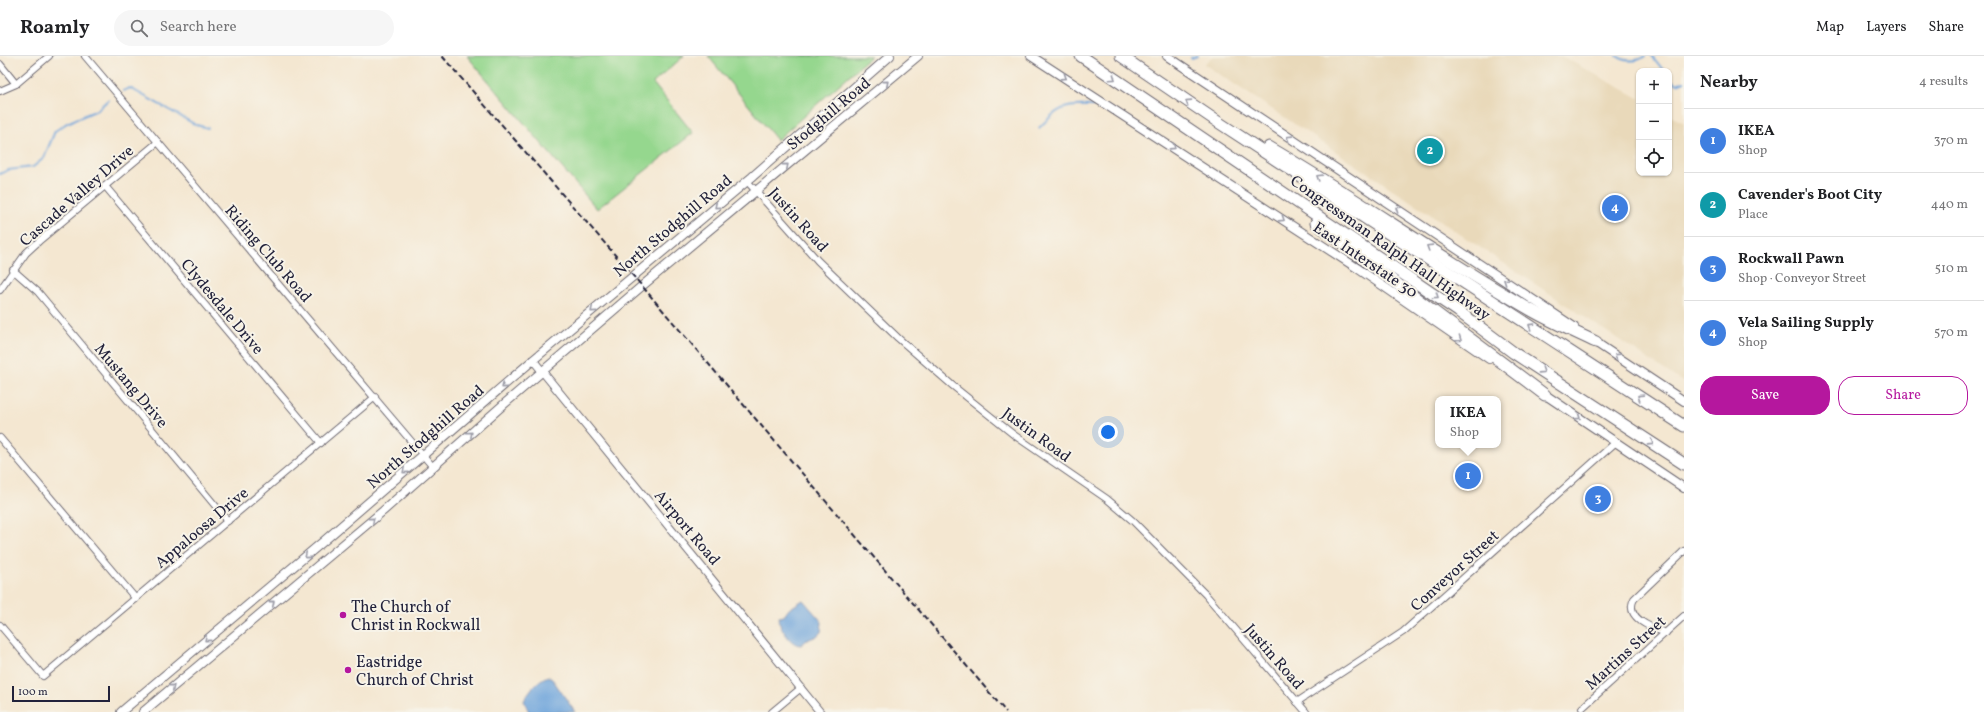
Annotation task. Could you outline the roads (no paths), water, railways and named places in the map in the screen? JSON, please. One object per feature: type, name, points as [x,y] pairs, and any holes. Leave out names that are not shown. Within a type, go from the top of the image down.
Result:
[{"type":"highway","name":"Congressman Ralph Hall Highway","points":[[1080,56],[1458,311],[1514,353],[1684,464]]},
{"type":"highway","name":"Congressman Ralph Hall Highway","points":[[1121,56],[1218,122],[1684,426]]},
{"type":"highway","points":[[1172,118],[1201,142],[1326,230],[1545,395]]},
{"type":"highway","points":[[1218,122],[1244,133],[1317,175],[1424,244],[1532,310],[1596,342]]},
{"type":"main road","name":"Stodghill Road","points":[[747,181],[890,56]]},
{"type":"main road","name":"Stodghill Road","points":[[756,191],[918,56]]},
{"type":"main road","name":"East Interstate 30","points":[[1031,56],[1357,268],[1466,344],[1684,488]]},
{"type":"main road","points":[[1167,56],[1684,401]]},
{"type":"main road","name":"North Stodghill Road","points":[[121,712],[424,455],[533,360],[747,181]]},
{"type":"main road","name":"North Stodghill Road","points":[[143,712],[434,467],[542,372],[756,191]]},
{"type":"street","points":[[0,91],[16,84],[49,56]]},
{"type":"street","name":"Riding Club Road","points":[[85,56],[434,467]]},
{"type":"street","points":[[0,64],[16,84]]},
{"type":"street","name":"Cascade Valley Drive","points":[[0,290],[13,270],[39,240],[158,142]]},
{"type":"street","name":"Justin Road","points":[[747,181],[818,261],[898,338],[936,372],[1014,435],[1107,499],[1134,521],[1206,595],[1306,712]]},
{"type":"street","name":"Clydesdale Drive","points":[[105,186],[321,443]]},
{"type":"street","name":"Mustang Drive","points":[[13,270],[38,292],[228,521]]},
{"type":"street","name":"Airport Road","points":[[533,360],[820,712]]},
{"type":"street","name":"Appaloosa Drive","points":[[0,625],[43,676],[375,397]]},
{"type":"street","points":[[0,438],[136,599]]},
{"type":"street","name":"Conveyor Street","points":[[1297,702],[1409,628],[1616,442]]},
{"type":"street","points":[[1666,633],[1643,624],[1633,613],[1631,604],[1634,599],[1684,551]]},
{"type":"street","name":"Martins Street","points":[[1582,708],[1684,616]]},
{"type":"street","points":[[772,712],[801,688]]},
{"type":"water","points":[[803,600],[822,622],[821,632],[801,645],[793,643],[790,640],[778,621],[779,617],[784,616],[789,609]]},
{"type":"water","points":[[548,676],[553,680],[575,712],[529,712],[524,701],[526,697],[537,683]]},
{"type":"waterway","points":[[1191,58],[1197,56]]},
{"type":"waterway","points":[[1617,56],[1631,60],[1645,56]]},
{"type":"waterway","points":[[1652,56],[1662,68]]},
{"type":"waterway","points":[[1672,81],[1677,84],[1684,81]]},
{"type":"waterway","points":[[123,91],[130,88],[196,125],[208,128]]},
{"type":"waterway","points":[[0,174],[8,170],[33,167],[44,158],[55,131],[67,123],[97,110],[108,100]]},
{"type":"waterway","points":[[1039,128],[1062,109],[1075,106],[1093,106]]},
{"type":"railway","points":[[442,56],[642,286],[1006,712]]},
{"type":"place","name":"Cavender's Boot City","points":[[1430,151]]},
{"type":"place","name":"Vela Sailing Supply","points":[[1615,208]]},
{"type":"place","name":"IKEA","points":[[1468,476]]},
{"type":"place","name":"Rockwall Pawn","points":[[1598,499]]},
{"type":"place","name":"The Church of Christ in Rockwall","points":[[343,615]]},
{"type":"place","name":"Eastridge Church of Christ","points":[[348,670]]}]
